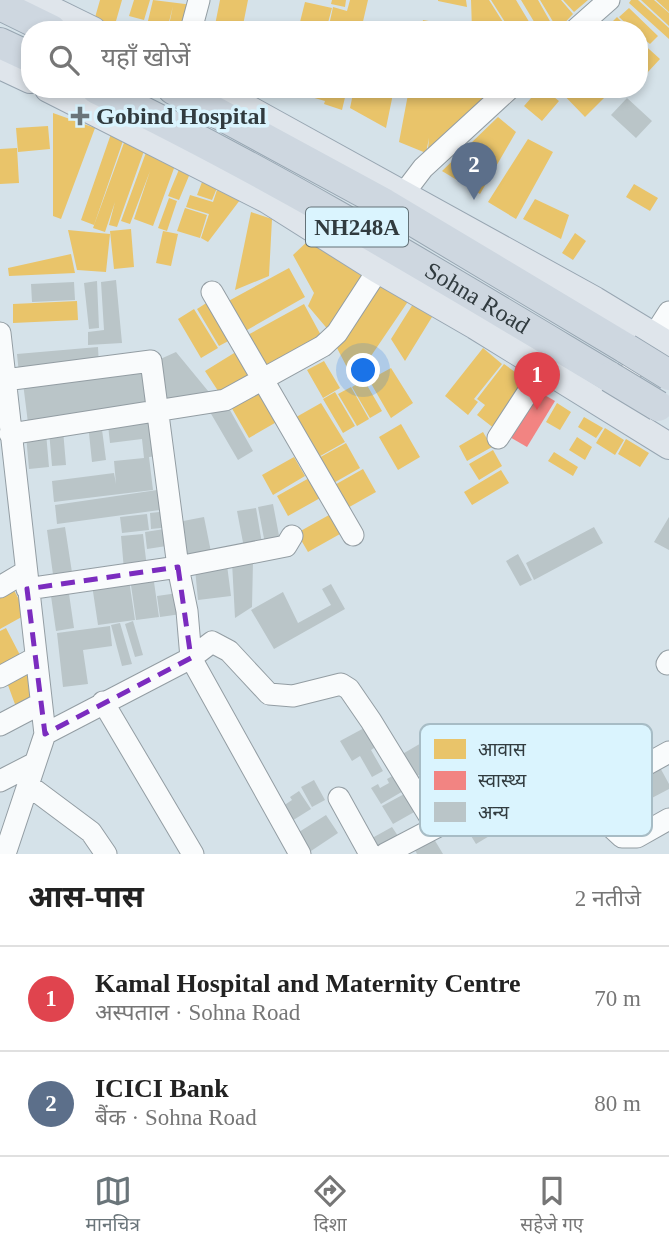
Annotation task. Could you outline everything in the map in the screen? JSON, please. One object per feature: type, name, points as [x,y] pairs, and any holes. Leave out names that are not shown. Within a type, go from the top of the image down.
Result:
[{"type":"highway","points":[[0,5],[33,21]]},
{"type":"highway","points":[[0,43],[21,53]]},
{"type":"highway","name":"Sohna Road","points":[[116,98],[370,234],[663,410]]},
{"type":"highway","name":"Sohna Road","points":[[190,98],[385,204],[669,375]]},
{"type":"main road","points":[[32,0],[75,21]]},
{"type":"main road","points":[[0,66],[21,76]]},
{"type":"main road","points":[[66,98],[267,200],[669,446]]},
{"type":"main road","points":[[230,98],[595,300],[662,341]]},
{"type":"street","points":[[193,21],[199,0]]},
{"type":"street","points":[[585,21],[609,0]]},
{"type":"street","points":[[404,193],[423,168],[499,98]]},
{"type":"street","points":[[10,433],[225,400],[323,346],[337,333],[378,270]]},
{"type":"street","points":[[212,292],[354,535]]},
{"type":"street","points":[[607,408],[662,341],[669,312]]},
{"type":"street","points":[[0,333],[45,734],[5,854]]},
{"type":"street","points":[[5,380],[151,361],[178,567],[187,611],[191,657],[300,854]]},
{"type":"street","points":[[498,438],[543,369]]},
{"type":"street","points":[[0,587],[26,580],[178,567],[286,545],[292,536]]},
{"type":"street","points":[[45,734],[191,657],[212,642],[229,651],[269,694],[293,696],[333,684],[341,684],[349,689],[420,801]]},
{"type":"street","points":[[0,677],[35,658]]},
{"type":"street","points":[[103,702],[193,854]]},
{"type":"street","points":[[0,725],[40,704]]},
{"type":"street","points":[[652,761],[669,752]]},
{"type":"street","points":[[0,781],[35,762]]},
{"type":"street","points":[[28,785],[91,832],[106,854]]},
{"type":"street","points":[[339,798],[370,854]]},
{"type":"street","points":[[652,829],[669,819]]},
{"type":"street","points":[[385,854],[420,835]]},
{"type":"street","points":[[621,836],[639,836]]},
{"type":"highlighted area","points":[[178,567],[191,658],[45,734],[27,589]]},
{"type":"building: आवास","points":[[100,0],[122,0],[116,21],[94,21]]},
{"type":"building: आवास","points":[[134,0],[150,0],[144,20],[129,16]]},
{"type":"building: आवास","points":[[153,0],[193,5],[190,21],[170,21],[173,6],[169,21],[148,21]]},
{"type":"building: आवास","points":[[220,0],[248,0],[244,21],[216,21]]},
{"type":"building: आवास","points":[[332,0],[346,0],[345,7],[331,4]]},
{"type":"building: आवास","points":[[350,0],[368,0],[363,21],[330,21],[333,7],[347,11]]},
{"type":"building: आवास","points":[[466,0],[467,7],[438,1]]},
{"type":"building: आवास","points":[[471,0],[489,0],[502,21],[472,21]]},
{"type":"building: आवास","points":[[491,0],[516,0],[529,21],[504,21]]},
{"type":"building: आवास","points":[[521,0],[538,0],[550,21],[534,21]]},
{"type":"building: आवास","points":[[540,0],[561,0],[573,14],[566,21],[553,21]]},
{"type":"building: आवास","points":[[563,0],[588,0],[574,12]]},
{"type":"building: आवास","points":[[631,0],[638,0],[669,28],[669,39],[629,3]]},
{"type":"building: आवास","points":[[641,0],[654,0],[669,13],[669,26]]},
{"type":"building: आवास","points":[[656,0],[669,0],[669,12]]},
{"type":"building: आवास","points":[[305,2],[332,8],[328,21],[300,21]]},
{"type":"building: आवास","points":[[629,8],[642,21],[623,21],[619,17]]},
{"type":"building: आवास","points":[[648,26],[658,36],[650,44],[648,42]]},
{"type":"building: आवास","points":[[648,48],[660,59],[648,72]]},
{"type":"building: आवास","points":[[314,98],[345,98],[342,110],[324,104],[325,101]]},
{"type":"building: आवास","points":[[352,98],[392,98],[386,128],[350,108]]},
{"type":"building: आवास","points":[[407,98],[486,98],[433,152],[428,149],[429,138],[426,153],[399,142]]},
{"type":"building: आवास","points":[[531,98],[555,98],[559,101],[542,121],[524,106]]},
{"type":"building: आवास","points":[[567,98],[604,98],[585,117]]},
{"type":"building: आवास","points":[[53,113],[95,128],[61,219],[53,216]]},
{"type":"building: आवास","points":[[498,117],[516,132],[480,194],[442,171]]},
{"type":"building: आवास","points":[[48,126],[50,149],[18,152],[16,128]]},
{"type":"building: आवास","points":[[112,131],[125,135],[94,225],[81,220]]},
{"type":"building: आवास","points":[[528,139],[553,152],[516,219],[488,202]]},
{"type":"building: आवास","points":[[125,140],[145,148],[117,227],[109,225],[115,202],[105,232],[93,228]]},
{"type":"building: आवास","points":[[148,147],[177,160],[153,226],[134,219],[150,171],[130,224],[121,221]]},
{"type":"building: आवास","points":[[17,148],[19,183],[0,184],[0,149]]},
{"type":"building: आवास","points":[[180,167],[191,171],[179,200],[168,196]]},
{"type":"building: आवास","points":[[202,182],[217,188],[212,200],[197,195]]},
{"type":"building: आवास","points":[[634,184],[658,198],[650,211],[626,197]]},
{"type":"building: आवास","points":[[217,190],[240,200],[208,242],[201,238],[209,214],[186,207],[190,195],[213,202]]},
{"type":"building: आवास","points":[[169,198],[177,201],[167,231],[158,228]]},
{"type":"building: आवास","points":[[535,199],[569,215],[561,239],[523,219]]},
{"type":"building: आवास","points":[[185,208],[207,215],[200,238],[177,231]]},
{"type":"building: आवास","points":[[251,212],[272,219],[269,276],[235,290]]},
{"type":"building: आवास","points":[[131,229],[134,267],[114,269],[110,231]]},
{"type":"building: आवास","points":[[68,230],[110,234],[106,272],[77,270]]},
{"type":"building: आवास","points":[[163,231],[178,234],[171,266],[156,263]]},
{"type":"building: आवास","points":[[575,233],[586,241],[573,260],[562,253]]},
{"type":"building: आवास","points":[[310,239],[366,275],[330,332],[308,306],[314,293],[293,255]]},
{"type":"building: आवास","points":[[71,254],[75,273],[9,276],[8,268]]},
{"type":"building: आवास","points":[[289,268],[305,297],[240,334],[223,304]]},
{"type":"building: आवास","points":[[378,280],[409,300],[354,381],[336,346]]},
{"type":"building: आवास","points":[[211,300],[234,338],[219,346],[197,309]]},
{"type":"building: आवास","points":[[77,301],[78,320],[13,323],[13,304]]},
{"type":"building: आवास","points":[[304,304],[323,339],[263,372],[244,337]]},
{"type":"building: आवास","points":[[413,304],[432,317],[405,361],[391,339]]},
{"type":"building: आवास","points":[[194,309],[218,348],[201,358],[178,319]]},
{"type":"building: आवास","points":[[483,348],[502,364],[474,399],[478,402],[468,415],[445,396]]},
{"type":"building: आवास","points":[[239,350],[255,377],[222,397],[205,371]]},
{"type":"building: आवास","points":[[324,361],[340,388],[323,398],[307,370]]},
{"type":"building: आवास","points":[[504,364],[529,382],[495,429],[477,415],[485,405],[477,399]]},
{"type":"building: आवास","points":[[391,368],[413,403],[391,418],[369,380]]},
{"type":"building: आवास","points":[[364,380],[382,411],[370,418],[352,387]]},
{"type":"building: आवास","points":[[261,387],[280,420],[249,438],[230,405]]},
{"type":"building: आवास","points":[[351,387],[369,419],[357,426],[338,394]]},
{"type":"building: आवास","points":[[335,392],[355,426],[343,433],[323,399]]},
{"type":"building: आवास","points":[[321,403],[345,442],[315,459],[291,420]]},
{"type":"building: आवास","points":[[557,403],[571,412],[560,430],[546,422]]},
{"type":"building: आवास","points":[[584,417],[603,428],[596,438],[578,427]]},
{"type":"building: आवास","points":[[401,424],[420,457],[398,470],[379,437]]},
{"type":"building: आवास","points":[[605,428],[624,440],[615,455],[596,443]]},
{"type":"building: आवास","points":[[483,432],[492,447],[467,461],[459,446]]},
{"type":"building: आवास","points":[[577,437],[592,447],[585,460],[569,450]]},
{"type":"building: आवास","points":[[626,439],[649,453],[640,467],[618,454]]},
{"type":"building: आवास","points":[[346,443],[360,468],[330,485],[315,460]]},
{"type":"building: आवास","points":[[493,450],[502,466],[479,480],[469,464]]},
{"type":"building: आवास","points":[[554,452],[578,467],[573,476],[548,461]]},
{"type":"building: आवास","points":[[294,457],[305,476],[273,495],[262,475]]},
{"type":"building: आवास","points":[[363,469],[376,492],[344,510],[331,487]]},
{"type":"building: आवास","points":[[501,470],[509,483],[472,505],[464,492]]},
{"type":"building: आवास","points":[[311,477],[322,497],[288,516],[277,496]]},
{"type":"building: आवास","points":[[329,515],[340,534],[308,552],[297,533]]},
{"type":"building: आवास","points":[[11,585],[27,614],[0,629],[0,591]]},
{"type":"building: आवास","points":[[6,628],[21,657],[0,668],[0,631]]},
{"type":"building: आवास","points":[[27,668],[38,698],[16,707],[5,677]]},
{"type":"building: स्वास्थ्य","points":[[536,390],[555,401],[527,447],[508,436]]},
{"type":"building: अन्य","points":[[627,98],[652,121],[636,138],[611,115]]},
{"type":"building: अन्य","points":[[116,280],[122,343],[88,345],[88,332],[104,330],[101,282]]},
{"type":"building: अन्य","points":[[97,281],[99,328],[89,329],[84,283]]},
{"type":"building: अन्य","points":[[74,282],[75,300],[32,302],[31,284]]},
{"type":"building: अन्य","points":[[98,347],[99,367],[19,374],[17,354]]},
{"type":"building: अन्य","points":[[176,352],[213,397],[163,403],[156,361]]},
{"type":"building: अन्य","points":[[146,365],[152,405],[28,423],[23,383]]},
{"type":"building: अन्य","points":[[226,403],[253,451],[238,460],[210,412]]},
{"type":"building: अन्य","points":[[155,419],[159,456],[149,457],[153,490],[54,502],[52,481],[114,473],[116,484],[114,461],[144,458],[142,439],[110,443],[108,425]]},
{"type":"building: अन्य","points":[[101,422],[106,460],[92,462],[88,424]]},
{"type":"building: अन्य","points":[[63,430],[66,465],[52,466],[49,431]]},
{"type":"building: अन्य","points":[[46,433],[49,467],[29,469],[26,435]]},
{"type":"building: अन्य","points":[[164,489],[167,509],[57,524],[55,505]]},
{"type":"building: अन्य","points":[[273,504],[281,546],[266,549],[258,507]]},
{"type":"building: अन्य","points":[[256,508],[263,549],[245,553],[237,511]]},
{"type":"building: अन्य","points":[[169,511],[171,527],[151,529],[150,513]]},
{"type":"building: अन्य","points":[[147,514],[149,530],[122,533],[120,517]]},
{"type":"building: अन्य","points":[[204,517],[212,557],[186,562],[178,522]]},
{"type":"building: अन्य","points":[[669,517],[669,550],[654,542]]},
{"type":"building: अन्य","points":[[65,527],[73,579],[54,582],[47,530]]},
{"type":"building: अन्य","points":[[594,527],[603,543],[534,580],[526,563]]},
{"type":"building: अन्य","points":[[171,528],[173,545],[147,549],[145,532]]},
{"type":"building: अन्य","points":[[143,534],[147,568],[124,570],[121,536]]},
{"type":"building: अन्य","points":[[518,554],[532,580],[520,586],[506,561]]},
{"type":"building: अन्य","points":[[253,561],[252,607],[235,618],[232,562]]},
{"type":"building: अन्य","points":[[227,565],[231,596],[198,600],[195,569]]},
{"type":"building: अन्य","points":[[153,575],[159,617],[136,620],[130,578]]},
{"type":"building: अन्य","points":[[129,580],[135,620],[98,625],[92,585]]},
{"type":"building: अन्य","points":[[331,584],[345,609],[274,649],[251,610],[283,592],[298,623],[331,605],[322,589]]},
{"type":"building: अन्य","points":[[68,587],[74,628],[56,631],[50,589]]},
{"type":"building: अन्य","points":[[178,593],[181,614],[160,617],[157,596]]},
{"type":"building: अन्य","points":[[133,621],[143,655],[135,657],[125,624]]},
{"type":"building: अन्य","points":[[120,623],[132,664],[122,666],[111,625]]},
{"type":"building: अन्य","points":[[110,626],[112,646],[83,650],[88,684],[63,687],[57,633]]},
{"type":"building: अन्य","points":[[366,727],[377,746],[371,750],[383,771],[372,777],[360,756],[352,761],[340,741]]},
{"type":"building: अन्य","points":[[420,744],[420,774],[412,779],[399,756]]},
{"type":"building: अन्य","points":[[657,762],[669,789],[652,798],[652,765]]},
{"type":"building: अन्य","points":[[396,774],[405,790],[381,804],[371,788],[378,784],[380,788],[389,783],[387,779]]},
{"type":"building: अन्य","points":[[420,776],[420,789],[414,779]]},
{"type":"building: अन्य","points":[[314,780],[325,800],[312,807],[301,787]]},
{"type":"building: अन्य","points":[[299,791],[311,809],[287,824],[283,806]]},
{"type":"building: अन्य","points":[[406,793],[416,811],[393,824],[382,806]]},
{"type":"building: अन्य","points":[[326,815],[338,833],[311,851],[299,832]]},
{"type":"building: अन्य","points":[[392,827],[400,839],[372,854],[365,842]]},
{"type":"building: अन्य","points":[[471,836],[489,836],[476,844]]},
{"type":"building: अन्य","points":[[434,839],[443,854],[417,854],[415,850]]},
{"type":"place","name":"Gobind Hospital","points":[[80,116]]},
{"type":"place","name":"ICICI Bank","points":[[474,200]]},
{"type":"place","name":"Kamal Hospital and Maternity Centre","points":[[537,410]]}]
